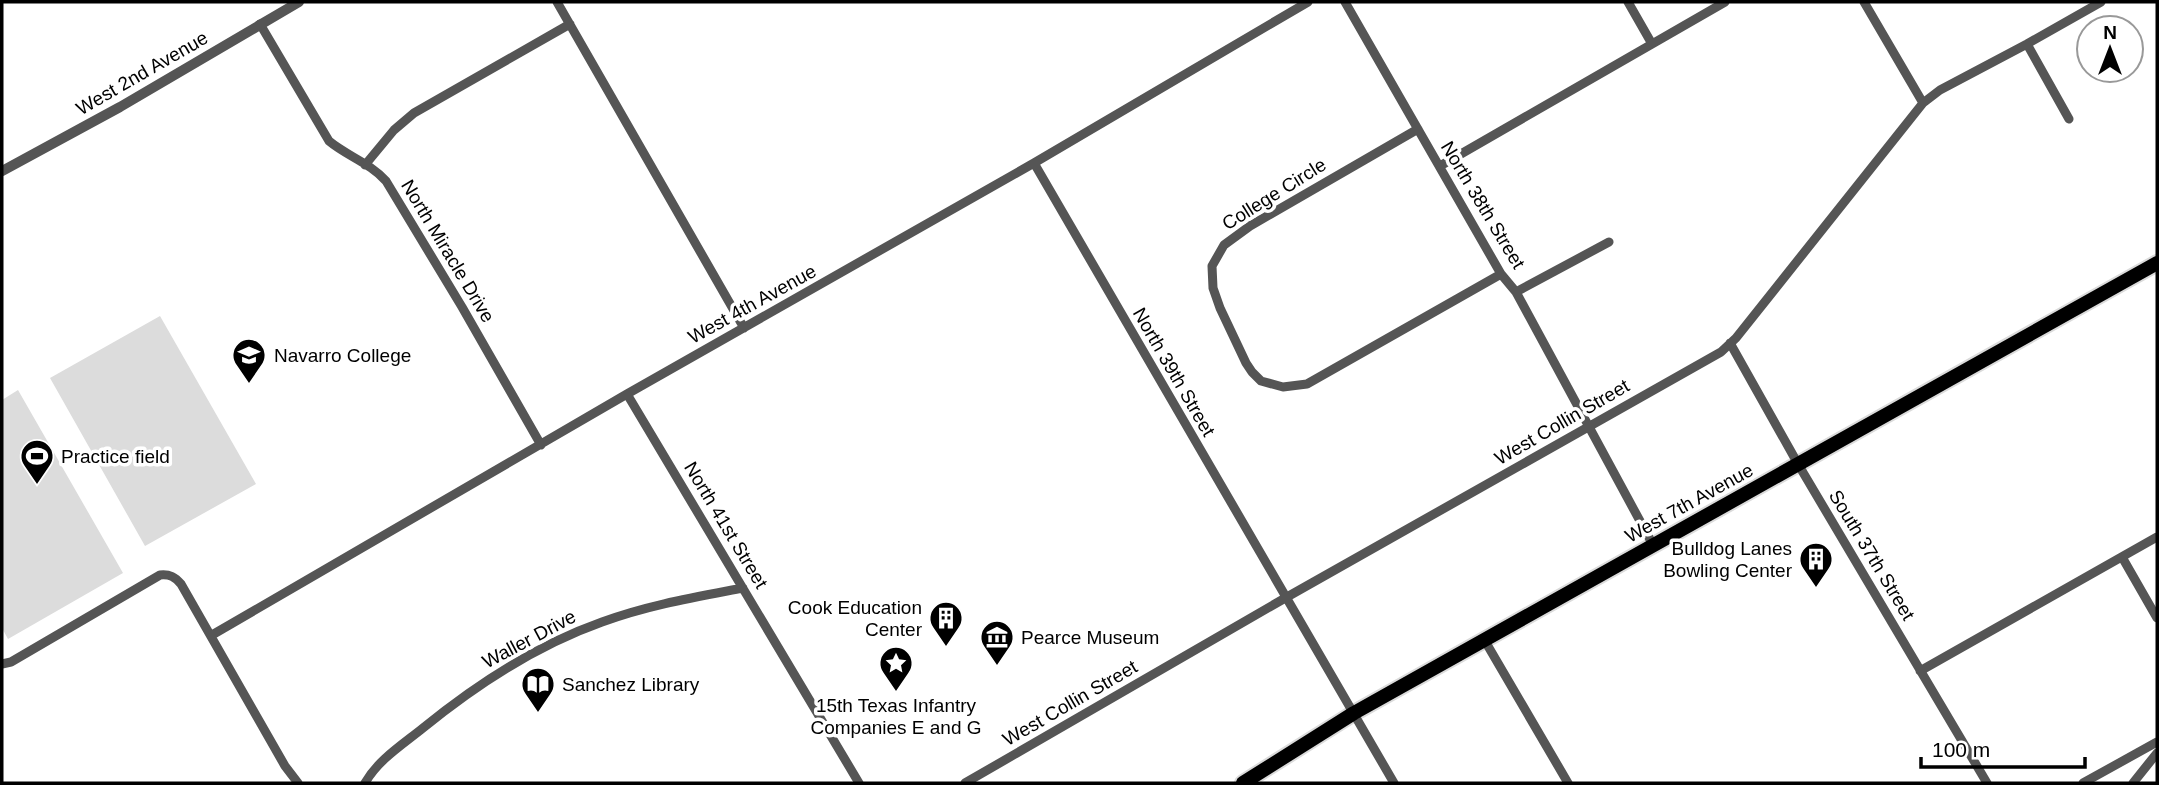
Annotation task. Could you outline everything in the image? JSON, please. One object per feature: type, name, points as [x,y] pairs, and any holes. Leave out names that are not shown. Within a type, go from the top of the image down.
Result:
[{"type":"main road","name":"West 7th Avenue","points":[[1242,783],[1354,713],[2157,263]]},
{"type":"street","name":"West 2nd Avenue","points":[[2,171],[110,113],[299,2]]},
{"type":"street","points":[[557,2],[744,328]]},
{"type":"street","name":"West 4th Avenue","points":[[212,635],[1034,163],[1308,2]]},
{"type":"street","name":"North 38th Street","points":[[1345,2],[1502,274],[1516,292],[1653,545]]},
{"type":"street","points":[[1628,2],[1652,44]]},
{"type":"street","points":[[1440,166],[1724,2]]},
{"type":"street","points":[[1864,2],[1923,103]]},
{"type":"street","name":"West Collin Street","points":[[965,783],[984,779],[1286,597],[1721,352],[1737,338],[1923,103],[1940,90],[2101,2]]},
{"type":"street","name":"North Miracle Drive","points":[[260,24],[329,141],[386,181],[541,445]]},
{"type":"street","points":[[365,164],[394,130],[414,113],[570,24]]},
{"type":"street","points":[[2027,44],[2068,119]]},
{"type":"street","name":"College Circle","points":[[1418,129],[1250,226],[1224,245],[1212,266],[1213,288],[1246,363],[1261,381],[1283,387],[1307,384],[1502,274]]},
{"type":"street","name":"North 39th Street","points":[[1034,163],[1394,783]]},
{"type":"street","points":[[1516,292],[1609,242]]},
{"type":"street","name":"South 37th Street","points":[[1730,343],[1798,464],[1987,783]]},
{"type":"street","name":"North 41st Street","points":[[628,394],[859,783]]},
{"type":"street","points":[[1920,671],[2157,537]]},
{"type":"street","points":[[2122,557],[2157,618]]},
{"type":"street","points":[[2,664],[11,662],[160,575],[176,578],[212,635],[285,766],[298,783]]},
{"type":"street","name":"Waller Drive","points":[[365,783],[380,762],[469,692],[564,637],[604,621],[674,601],[743,588]]},
{"type":"street","points":[[1485,641],[1568,783]]},
{"type":"street","points":[[2083,783],[2157,742]]},
{"type":"street","points":[[2133,783],[2157,753]]},
{"type":"shaded area","points":[[160,316],[256,484],[145,546],[50,378]]},
{"type":"shaded area","name":"Practice field","points":[[18,390],[123,573],[8,639],[2,628],[2,400]]},
{"type":"place","name":"Navarro College","points":[[249,385]]},
{"type":"place","name":"Practice field","points":[[37,486]]},
{"type":"place","name":"Bulldog Lanes Bowling Center","points":[[1816,589]]},
{"type":"place","name":"Cook Education Center","points":[[946,648]]},
{"type":"place","name":"Pearce Museum","points":[[997,667]]},
{"type":"place","name":"15th Texas Infantry Companies E and G","points":[[896,693]]},
{"type":"place","name":"Sanchez Library","points":[[538,714]]}]
